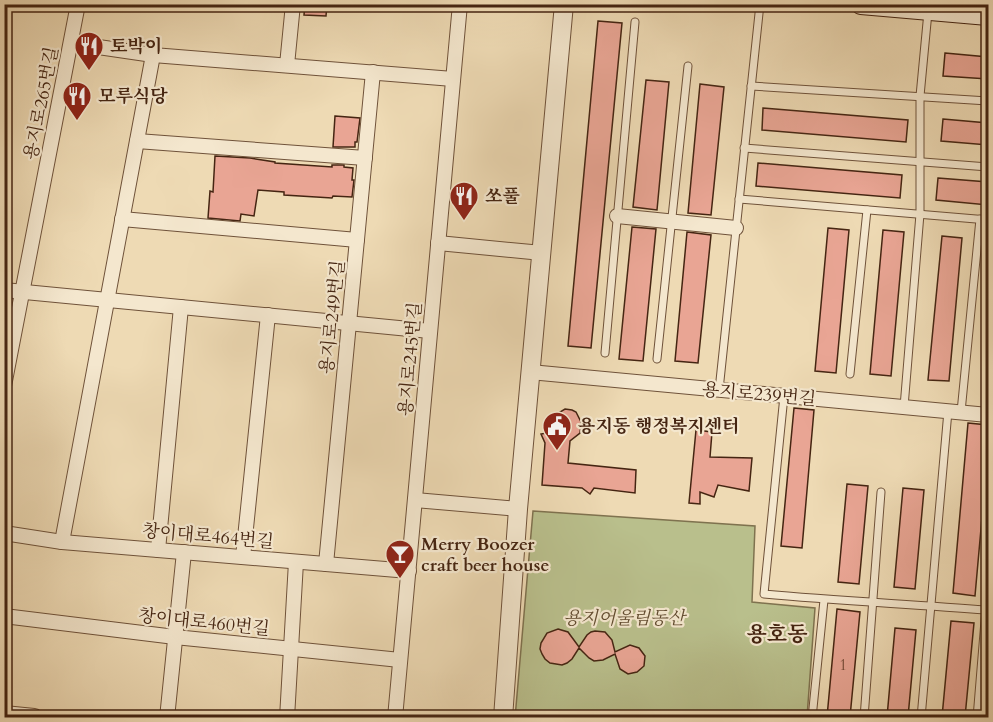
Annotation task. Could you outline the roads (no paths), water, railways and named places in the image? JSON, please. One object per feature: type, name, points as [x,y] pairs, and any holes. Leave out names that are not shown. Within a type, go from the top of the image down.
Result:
[{"type":"main road","points":[[861,4],[988,15]]},
{"type":"street","name":"용지로265번길","points":[[4,386],[78,4]]},
{"type":"street","points":[[286,65],[293,4]]},
{"type":"street","name":"용지로245번길","points":[[395,717],[460,4]]},
{"type":"street","points":[[503,717],[518,509],[564,4]]},
{"type":"street","points":[[71,43],[153,55],[453,79]]},
{"type":"street","points":[[62,542],[153,55]]},
{"type":"street","name":"용지로249번길","points":[[326,564],[373,72]]},
{"type":"street","points":[[137,141],[365,158]]},
{"type":"street","points":[[617,216],[736,228]]},
{"type":"street","points":[[122,219],[357,240]]},
{"type":"street","points":[[438,243],[542,253]]},
{"type":"street","points":[[4,290],[430,331]]},
{"type":"street","points":[[158,550],[181,307]]},
{"type":"street","points":[[243,557],[268,315]]},
{"type":"street","name":"용지로239번길","points":[[530,372],[988,415]]},
{"type":"street","points":[[415,500],[518,509]]},
{"type":"street","name":"창이대로464번길","points":[[4,533],[62,542],[409,571]]},
{"type":"street","points":[[167,717],[184,552]]},
{"type":"street","points":[[287,717],[296,562]]},
{"type":"street","name":"창이대로460번길","points":[[4,616],[175,637],[400,660]]},
{"type":"street","points":[[4,715],[34,717]]},
{"type":"lane","points":[[719,390],[760,4]]},
{"type":"lane","points":[[904,407],[920,214],[920,96],[928,10]]},
{"type":"lane","points":[[605,353],[635,22]]},
{"type":"lane","points":[[657,359],[688,66]]},
{"type":"lane","points":[[751,86],[988,100]]},
{"type":"lane","points":[[744,148],[988,167]]},
{"type":"lane","points":[[739,199],[988,220]]},
{"type":"lane","points":[[850,374],[867,210]]},
{"type":"lane","points":[[921,717],[931,606],[980,219]]},
{"type":"lane","points":[[784,396],[764,594],[986,610]]},
{"type":"lane","points":[[864,717],[881,492]]},
{"type":"lane","points":[[977,717],[988,584]]},
{"type":"lane","points":[[812,717],[824,600]]},
{"type":"place","name":"토박이","points":[[89,72]]},
{"type":"place","name":"모루식당","points":[[77,122]]},
{"type":"place","name":"쏘풀","points":[[464,222]]},
{"type":"place","name":"용지동 행정복지센터","points":[[557,452]]},
{"type":"place","name":"Merry Boozer craft beer house","points":[[400,580]]},
{"type":"district","name":"용호동","points":[[777,634]]},
{"type":"park label","name":"용지어울림동산","points":[[624,618]]}]
